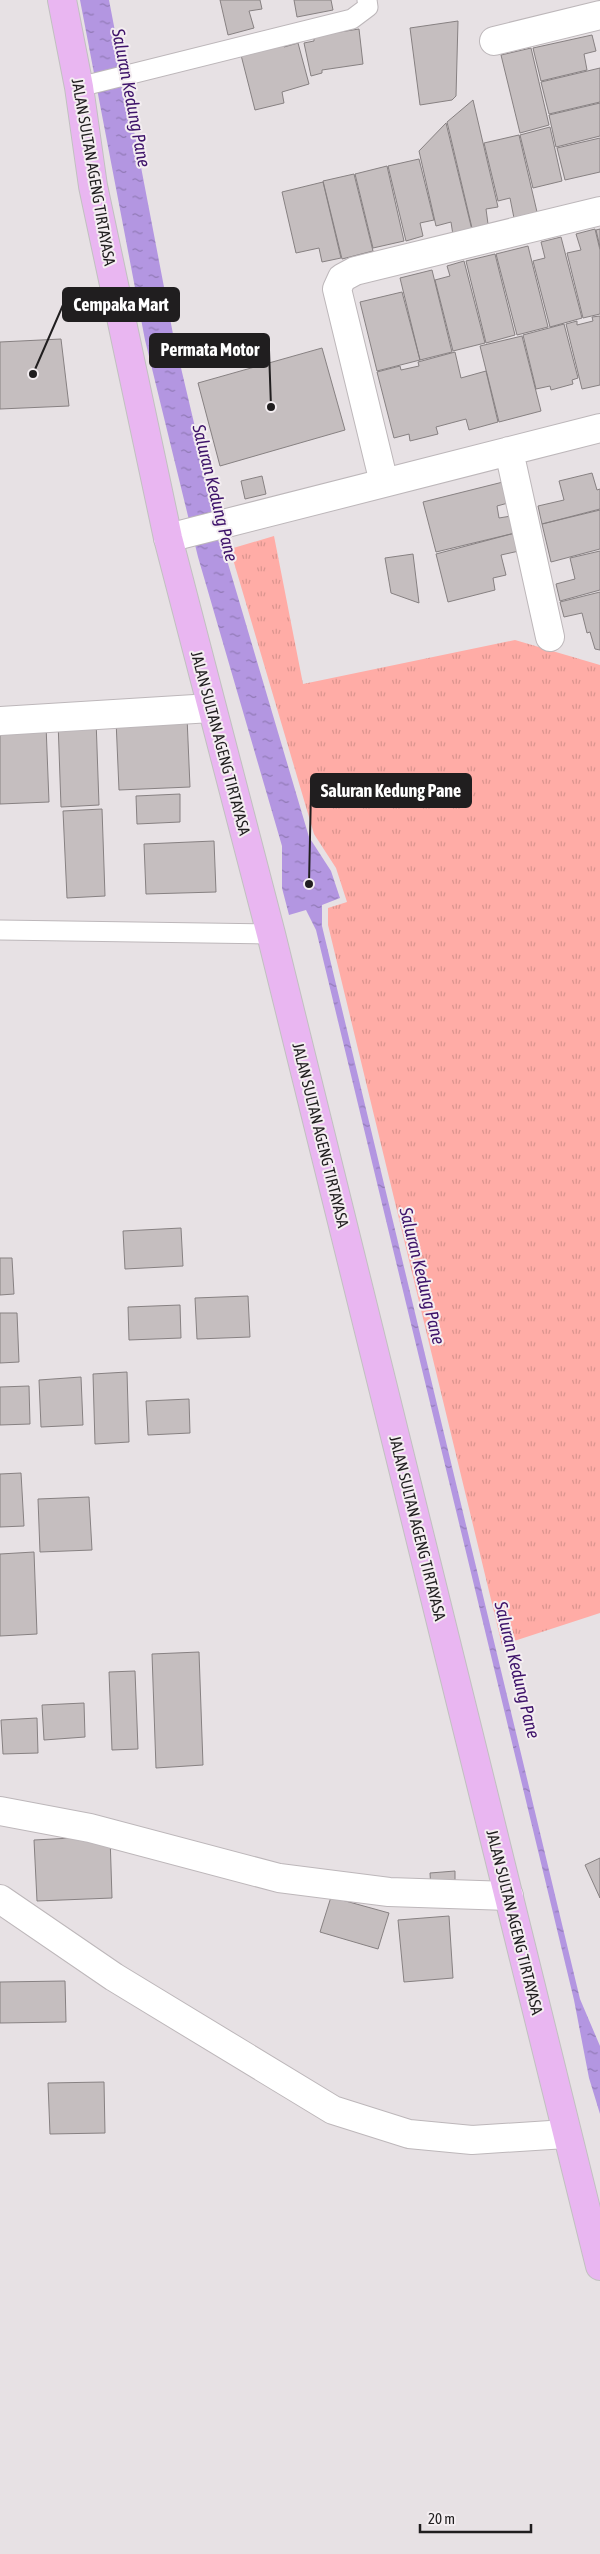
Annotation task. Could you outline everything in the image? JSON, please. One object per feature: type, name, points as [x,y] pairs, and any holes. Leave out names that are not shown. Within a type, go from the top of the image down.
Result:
[{"type":"main road","name":"JALAN SULTAN AGENG TIRTAYASA","points":[[62,0],[86,85],[93,186],[178,536],[211,708],[271,934],[600,2266]]},
{"type":"street","points":[[494,40],[600,15]]},
{"type":"street","points":[[384,483],[337,289],[342,278],[355,271],[600,211]]},
{"type":"street","points":[[178,536],[600,428]]},
{"type":"street","points":[[509,451],[550,637]]},
{"type":"street","points":[[0,722],[211,708]]},
{"type":"street","points":[[0,1811],[90,1828],[279,1878],[389,1892],[509,1896]]},
{"type":"street","points":[[0,1899],[114,1977],[333,2110],[409,2134],[472,2140],[566,2134]]},
{"type":"lane","points":[[86,85],[352,19],[368,7],[367,0]]},
{"type":"lane","points":[[0,930],[271,934]]},
{"type":"green space","points":[[274,536],[303,684],[515,640],[600,665],[600,1613],[502,1645],[328,925],[328,908],[347,902],[336,868],[314,834],[230,549]]},
{"type":"water","points":[[80,0],[109,0],[173,334],[224,550],[309,837],[331,871],[340,898],[322,905],[322,926],[580,1999],[600,2046],[600,2114],[589,2078],[574,2000],[316,930],[306,910],[289,915],[282,888],[282,846],[198,557],[145,340]]},
{"type":"building","points":[[220,0],[260,0],[262,9],[249,11],[254,28],[228,35]]},
{"type":"building","points":[[294,0],[331,0],[333,10],[297,17]]},
{"type":"building","points":[[458,21],[456,96],[452,100],[420,105],[410,28]]},
{"type":"building","points":[[359,29],[363,64],[322,70],[322,73],[311,76],[304,43],[314,41],[314,36]]},
{"type":"building","points":[[592,35],[596,51],[584,54],[587,70],[541,81],[533,48]]},
{"type":"building","points":[[298,43],[309,84],[282,92],[284,103],[255,110],[241,55],[283,44],[284,47]]},
{"type":"building","points":[[531,48],[549,125],[520,133],[501,55]]},
{"type":"building","points":[[600,68],[600,102],[549,114],[541,82]]},
{"type":"building","points":[[473,100],[498,207],[486,209],[488,224],[472,228],[447,122]]},
{"type":"building","points":[[600,103],[600,136],[556,147],[549,115]]},
{"type":"building","points":[[446,123],[472,230],[453,235],[451,222],[436,226],[419,151]]},
{"type":"building","points":[[550,127],[562,181],[533,188],[520,135]]},
{"type":"building","points":[[519,135],[537,212],[514,218],[510,198],[498,201],[484,143]]},
{"type":"building","points":[[600,138],[600,172],[565,180],[557,148]]},
{"type":"building","points":[[419,159],[434,220],[420,223],[423,236],[406,241],[388,166]]},
{"type":"building","points":[[387,166],[404,241],[373,248],[355,174]]},
{"type":"building","points":[[354,174],[373,251],[342,259],[323,181]]},
{"type":"building","points":[[323,182],[341,258],[322,262],[319,248],[296,253],[282,192]]},
{"type":"building","points":[[595,229],[600,250],[600,314],[583,318],[567,253],[581,250],[576,234]]},
{"type":"building","points":[[600,229],[600,247],[596,230]]},
{"type":"building","points":[[561,237],[582,318],[550,327],[533,261],[545,258],[541,242]]},
{"type":"building","points":[[528,246],[548,327],[517,335],[496,254]]},
{"type":"building","points":[[495,254],[515,335],[486,343],[466,261]]},
{"type":"building","points":[[464,261],[485,343],[453,351],[435,280],[450,276],[447,266]]},
{"type":"building","points":[[432,270],[452,352],[420,360],[400,278]]},
{"type":"building","points":[[402,292],[420,360],[377,371],[360,302]]},
{"type":"building","points":[[600,316],[600,385],[582,389],[566,324],[577,321],[577,325],[593,321],[592,317]]},
{"type":"building","points":[[564,324],[578,378],[572,380],[573,384],[551,390],[550,386],[536,389],[523,335]]},
{"type":"building","points":[[522,336],[541,411],[499,422],[480,346]]},
{"type":"building","points":[[61,339],[69,406],[0,409],[0,342]]},
{"type":"building","points":[[322,348],[345,430],[220,466],[198,383]]},
{"type":"building","points":[[455,352],[461,378],[486,371],[498,422],[469,430],[466,419],[436,427],[438,434],[410,441],[409,434],[394,438],[377,372],[400,366],[401,370],[419,366],[418,362]]},
{"type":"building","points":[[592,473],[597,490],[600,489],[600,509],[542,524],[538,506],[564,500],[559,481]]},
{"type":"building","points":[[262,476],[266,494],[245,499],[241,481]]},
{"type":"building","points":[[503,482],[508,503],[497,506],[499,518],[511,516],[515,533],[436,552],[423,502]]},
{"type":"building","points":[[600,510],[600,549],[551,562],[542,524]]},
{"type":"building","points":[[515,533],[519,551],[501,555],[506,575],[493,578],[495,590],[448,602],[436,554]]},
{"type":"building","points":[[600,551],[600,590],[560,601],[556,584],[575,579],[570,558]]},
{"type":"building","points":[[413,554],[419,603],[391,593],[385,558]]},
{"type":"building","points":[[600,592],[600,650],[595,649],[590,632],[587,633],[582,613],[564,617],[560,602]]},
{"type":"building","points":[[187,717],[190,787],[119,790],[116,720]]},
{"type":"building","points":[[96,719],[99,805],[61,807],[58,721]]},
{"type":"building","points":[[46,725],[49,802],[0,804],[0,726]]},
{"type":"building","points":[[180,794],[180,822],[137,824],[136,796]]},
{"type":"building","points":[[102,809],[105,896],[67,898],[63,811]]},
{"type":"building","points":[[214,841],[216,892],[146,894],[144,844]]},
{"type":"building","points":[[181,1228],[183,1266],[125,1269],[123,1231]]},
{"type":"building","points":[[0,1258],[12,1258],[14,1294],[0,1295]]},
{"type":"building","points":[[248,1296],[250,1337],[197,1339],[195,1298]]},
{"type":"building","points":[[180,1305],[181,1338],[129,1340],[128,1307]]},
{"type":"building","points":[[0,1313],[17,1313],[19,1362],[0,1363]]},
{"type":"building","points":[[127,1372],[129,1442],[95,1444],[93,1374]]},
{"type":"building","points":[[81,1377],[83,1425],[41,1427],[39,1380]]},
{"type":"building","points":[[29,1386],[30,1424],[0,1425],[0,1387]]},
{"type":"building","points":[[189,1399],[190,1433],[148,1435],[146,1401]]},
{"type":"building","points":[[21,1473],[24,1526],[0,1527],[0,1474]]},
{"type":"building","points":[[89,1497],[92,1550],[40,1552],[38,1499]]},
{"type":"building","points":[[34,1552],[37,1634],[0,1636],[0,1554]]},
{"type":"building","points":[[199,1652],[203,1765],[156,1768],[152,1654]]},
{"type":"building","points":[[135,1671],[138,1749],[112,1750],[109,1672]]},
{"type":"building","points":[[84,1703],[85,1737],[44,1740],[42,1705]]},
{"type":"building","points":[[37,1718],[38,1753],[3,1754],[1,1720]]},
{"type":"building","points":[[110,1836],[112,1898],[37,1901],[34,1840]]},
{"type":"building","points":[[600,1858],[600,1898],[585,1865]]},
{"type":"building","points":[[455,1871],[455,1889],[431,1890],[430,1873]]},
{"type":"building","points":[[331,1897],[389,1913],[378,1949],[320,1932]]},
{"type":"building","points":[[449,1916],[453,1978],[404,1982],[398,1920]]},
{"type":"building","points":[[65,1981],[66,2022],[0,2023],[0,1982]]},
{"type":"building","points":[[104,2082],[105,2133],[50,2134],[48,2083]]},
{"type":"place","name":"Cempaka Mart","points":[[33,374]]},
{"type":"place","name":"Permata Motor","points":[[271,407]]},
{"type":"place","name":"Saluran Kedung Pane","points":[[309,884]]}]
